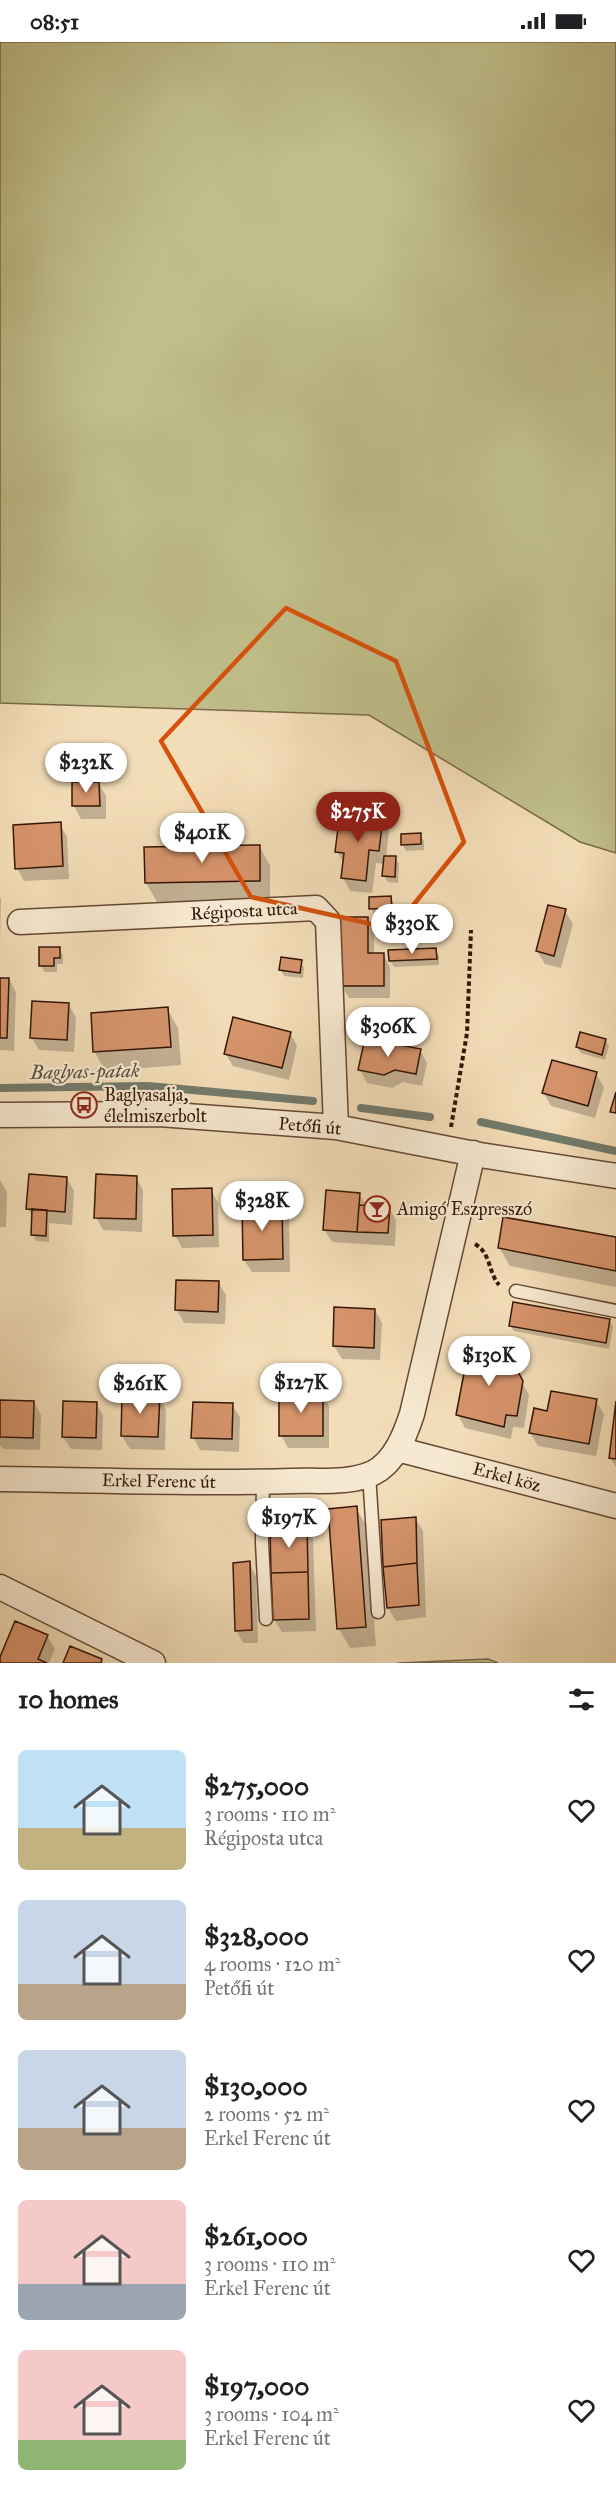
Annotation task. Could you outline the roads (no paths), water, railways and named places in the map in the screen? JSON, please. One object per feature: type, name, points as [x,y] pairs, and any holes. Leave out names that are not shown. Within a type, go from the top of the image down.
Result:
[{"type":"street","name":"Régiposta utca","points":[[20,922],[316,908],[328,921],[336,1127]]},
{"type":"street","name":"Petőfi út","points":[[0,1115],[159,1114],[336,1127],[473,1154],[616,1176]]},
{"type":"street","name":"Erkel Ferenc út","points":[[0,1479],[262,1482],[352,1479],[369,1474],[385,1465],[397,1449],[412,1414],[473,1154]]},
{"type":"street","name":"Erkel köz","points":[[397,1449],[616,1506]]},
{"type":"street","points":[[0,1587],[153,1663]]},
{"type":"lane","points":[[516,1291],[616,1311]]},
{"type":"lane","points":[[369,1474],[378,1612]]},
{"type":"lane","points":[[262,1482],[266,1619]]},
{"type":"waterway","name":"Baglyas-patak","points":[[0,1088],[148,1086],[313,1101]]},
{"type":"waterway","name":"Baglyas-patak","points":[[361,1108],[430,1117]]},
{"type":"waterway","name":"Baglyas-patak","points":[[481,1122],[616,1151]]},
{"type":"place","name":"Baglyasalja, élelmiszerbolt","points":[[84,1105]]},
{"type":"place","name":"Amigó Eszpresszó","points":[[377,1209]]}]
